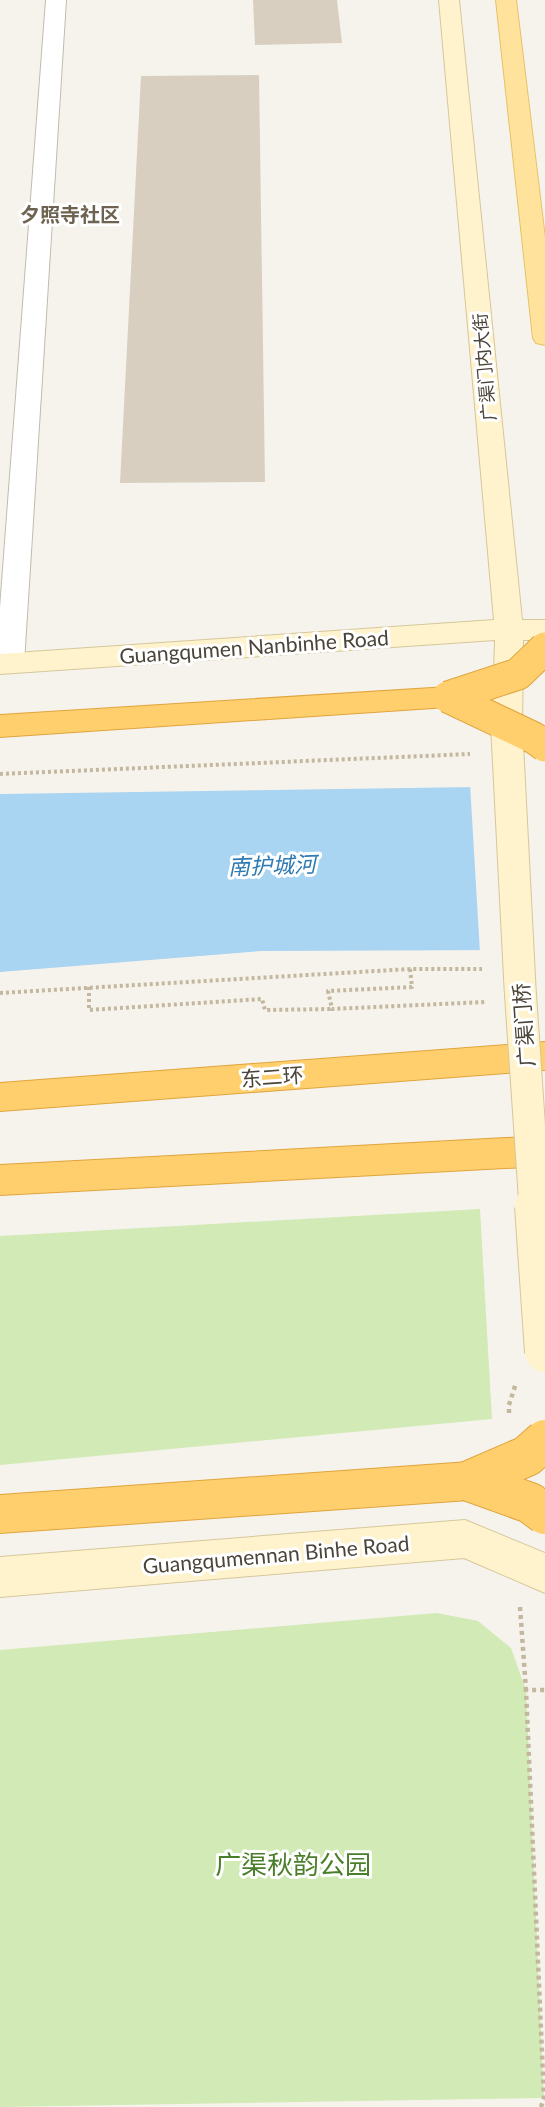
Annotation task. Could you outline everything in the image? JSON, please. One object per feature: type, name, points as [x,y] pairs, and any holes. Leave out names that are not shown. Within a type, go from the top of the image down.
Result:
[{"type":"highway","points":[[0,726],[448,697],[518,674],[545,648]]},
{"type":"highway","points":[[448,697],[534,738],[545,746]]},
{"type":"highway","name":"东二环","points":[[4,1095],[545,1056]]},
{"type":"highway","points":[[0,1180],[545,1151]]},
{"type":"highway","points":[[0,1514],[469,1481],[527,1456],[545,1440]]},
{"type":"highway","points":[[469,1481],[530,1503],[545,1514]]},
{"type":"main road","points":[[506,0],[545,338]]},
{"type":"street","points":[[5,663],[56,0]]},
{"type":"street","name":"广渠门内大街","points":[[449,0],[509,629],[507,734]]},
{"type":"street","name":"Guangqumen Nanbinhe Road","points":[[5,663],[509,629],[545,630]]},
{"type":"street","name":"广渠门桥","points":[[507,734],[520,987],[545,1352]]},
{"type":"street","name":"Guangqumennan Binhe Road","points":[[0,1577],[465,1539],[545,1573]]},
{"type":"path","points":[[0,774],[475,754]]},
{"type":"path","points":[[332,1009],[328,991],[412,987],[411,969]]},
{"type":"path","points":[[0,993],[411,969],[489,969]]},
{"type":"path","points":[[88,987],[89,1010],[262,999],[265,1010],[495,1001]]},
{"type":"path","points":[[541,2107],[544,2098],[526,1690],[545,1690]]},
{"type":"green space","points":[[480,1209],[492,1419],[0,1465],[0,1236]]},
{"type":"green space","name":"广渠秋韵公园","points":[[437,1613],[478,1621],[511,1648],[526,1690],[544,2098],[0,2107],[0,1650]]},
{"type":"water","name":"南护城河","points":[[545,786],[545,950],[261,951],[0,972],[0,794]]},
{"type":"pier","points":[[545,783],[545,953],[480,953],[470,784]]},
{"type":"building","points":[[253,0],[337,0],[342,43],[255,45]]},
{"type":"building","points":[[259,75],[265,482],[120,483],[141,76]]},
{"type":"district","name":"夕照寺社区","points":[[70,214]]}]
